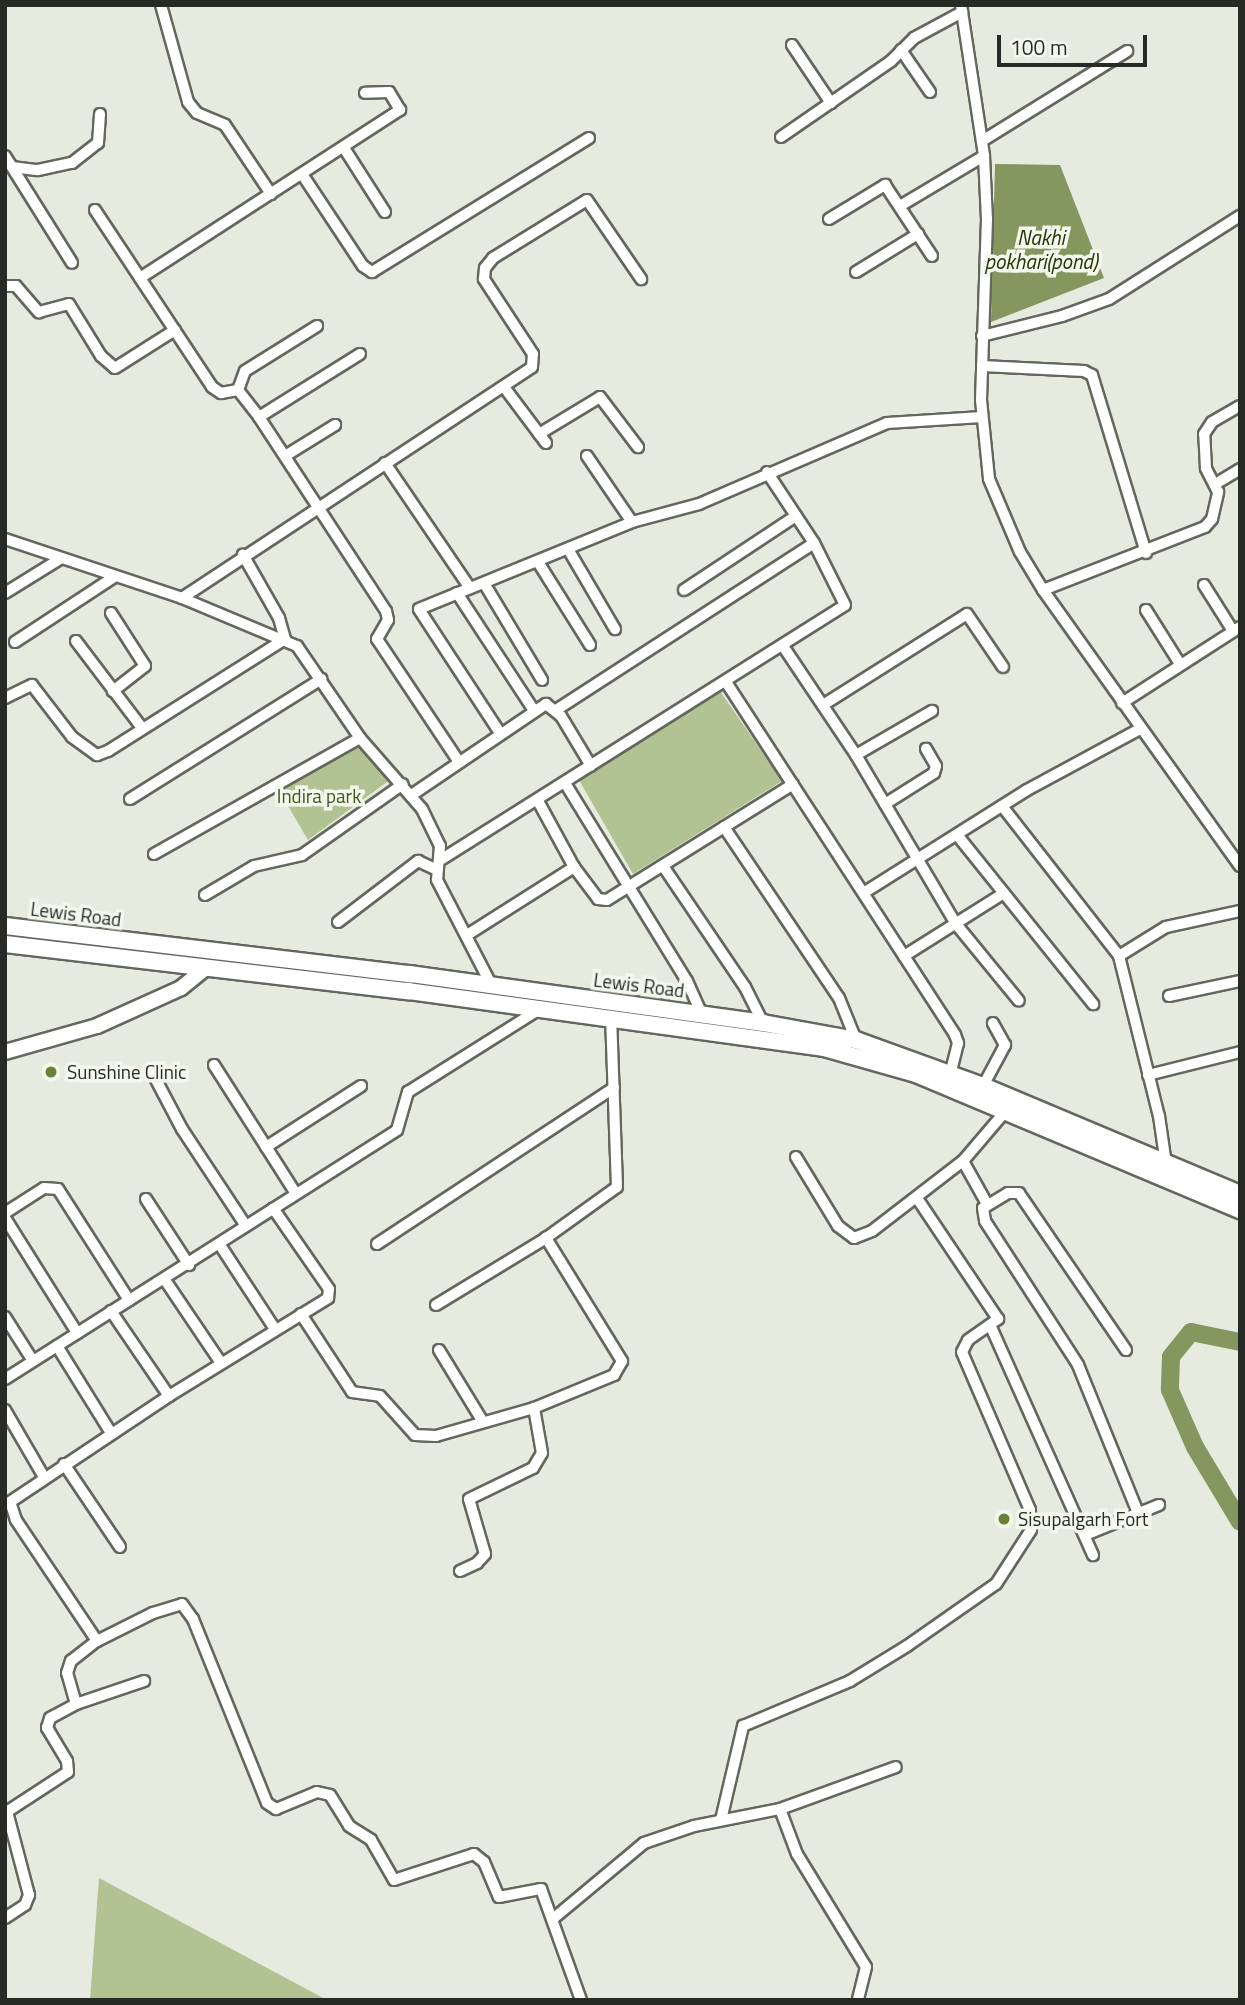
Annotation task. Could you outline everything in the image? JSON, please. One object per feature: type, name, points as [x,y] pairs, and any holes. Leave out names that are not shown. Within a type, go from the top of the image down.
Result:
[{"type":"main road","name":"Lewis Road","points":[[5,926],[410,974],[763,1023],[856,1040],[983,1086],[1166,1164],[1234,1200]]},
{"type":"main road","points":[[139,942],[139,959]]},
{"type":"main road","name":"Lewis Road","points":[[5,944],[408,991],[824,1048],[904,1070],[1004,1113],[1234,1200]]},
{"type":"main road","points":[[408,991],[410,974]]},
{"type":"street","points":[[160,5],[188,102],[197,113],[225,125],[271,194]]},
{"type":"street","points":[[780,137],[962,9],[984,156],[988,219],[982,336],[982,417],[989,479],[1020,552],[1043,590],[1140,729],[1235,850],[1240,866]]},
{"type":"street","points":[[792,45],[831,103]]},
{"type":"street","points":[[901,50],[930,92]]},
{"type":"street","points":[[982,141],[1127,51]]},
{"type":"street","points":[[140,278],[400,110],[388,92],[365,93]]},
{"type":"street","points":[[12,167],[38,170],[72,163],[98,143],[100,114]]},
{"type":"street","points":[[302,174],[363,267],[372,272],[589,138]]},
{"type":"street","points":[[344,148],[385,212]]},
{"type":"street","points":[[5,156],[72,263]]},
{"type":"street","points":[[900,206],[984,156]]},
{"type":"street","points":[[829,219],[881,185],[889,188],[932,256]]},
{"type":"street","points":[[183,598],[317,505],[504,387],[531,367],[535,358],[484,279],[485,268],[493,258],[587,200],[641,279]]},
{"type":"street","points":[[95,210],[216,391],[238,390]]},
{"type":"street","points":[[982,336],[1062,316],[1109,299],[1240,216]]},
{"type":"street","points":[[856,272],[918,234]]},
{"type":"street","points":[[5,286],[16,286],[39,312],[69,304],[101,356],[115,368],[175,330]]},
{"type":"street","points":[[238,390],[245,371],[317,326]]},
{"type":"street","points":[[259,417],[360,354]]},
{"type":"street","points":[[982,366],[1084,371],[1092,375],[1146,553]]},
{"type":"street","points":[[504,387],[546,443]]},
{"type":"street","points":[[238,390],[285,456],[387,615],[377,636],[380,645],[459,762]]},
{"type":"street","points":[[539,434],[600,397],[638,447]]},
{"type":"street","points":[[1043,590],[1146,553],[1205,527],[1216,506],[1217,483],[1206,468],[1204,434],[1212,422],[1240,405]]},
{"type":"street","points":[[500,733],[419,609],[632,522],[699,504],[767,472],[887,423],[982,417]]},
{"type":"street","points":[[285,456],[335,425]]},
{"type":"street","points":[[587,456],[632,522]]},
{"type":"street","points":[[385,463],[470,588]]},
{"type":"street","points":[[1217,483],[1240,469]]},
{"type":"street","points":[[492,987],[451,909],[437,870],[442,859],[538,801],[845,605],[814,542],[767,472]]},
{"type":"street","points":[[684,590],[796,516]]},
{"type":"street","points":[[5,539],[183,598],[285,639],[307,657],[360,738],[413,794],[435,833],[442,859]]},
{"type":"street","points":[[556,710],[814,542]]},
{"type":"street","points":[[568,549],[615,629]]},
{"type":"street","points":[[243,555],[279,618],[285,639]]},
{"type":"street","points":[[5,593],[60,559]]},
{"type":"street","points":[[538,562],[590,645]]},
{"type":"street","points":[[15,642],[114,577]]},
{"type":"street","points":[[484,583],[542,680]]},
{"type":"street","points":[[1122,703],[1236,629],[1204,585]]},
{"type":"street","points":[[457,593],[533,709]]},
{"type":"street","points":[[1146,610],[1180,664]]},
{"type":"street","points":[[111,613],[145,666],[113,691]]},
{"type":"street","points":[[823,705],[967,614],[1003,667]]},
{"type":"street","points":[[5,698],[32,685],[68,733],[97,755],[285,639]]},
{"type":"street","points":[[76,640],[142,728]]},
{"type":"street","points":[[783,646],[856,755],[956,924],[1018,1001]]},
{"type":"street","points":[[130,799],[321,679]]},
{"type":"street","points":[[726,682],[865,892],[955,1035],[958,1043],[950,1074]]},
{"type":"street","points":[[413,794],[533,709],[546,704],[556,710],[591,766]]},
{"type":"street","points":[[856,755],[932,711]]},
{"type":"street","points":[[865,892],[1002,806],[1140,729]]},
{"type":"street","points":[[154,854],[360,738]]},
{"type":"street","points":[[885,804],[934,773],[936,766],[926,749]]},
{"type":"street","points":[[565,783],[627,889],[687,981],[702,1014]]},
{"type":"street","points":[[205,895],[254,866],[302,855],[403,784]]},
{"type":"street","points":[[538,801],[574,867],[598,899],[607,900],[793,784]]},
{"type":"street","points":[[1002,806],[1119,956],[1148,1074],[1166,1164]]},
{"type":"street","points":[[724,827],[839,998],[856,1040]]},
{"type":"street","points":[[958,836],[1093,1004]]},
{"type":"street","points":[[338,922],[418,861],[437,870]]},
{"type":"street","points":[[663,866],[763,1023]]},
{"type":"street","points":[[467,935],[574,867]]},
{"type":"street","points":[[904,956],[1004,893]]},
{"type":"street","points":[[1119,956],[1166,927],[1240,911]]},
{"type":"street","points":[[5,1052],[97,1026],[181,988],[207,967]]},
{"type":"street","points":[[1168,996],[1240,981]]},
{"type":"street","points":[[5,1380],[220,1245],[295,1192],[397,1130],[408,1092],[540,1008]]},
{"type":"street","points":[[436,1304],[546,1238],[617,1187],[611,1019]]},
{"type":"street","points":[[983,1086],[1005,1045],[993,1023]]},
{"type":"street","points":[[1148,1074],[1240,1052]]},
{"type":"street","points":[[214,1065],[295,1192]]},
{"type":"street","points":[[153,1074],[182,1129],[246,1226]]},
{"type":"street","points":[[266,1147],[361,1086]]},
{"type":"street","points":[[377,1244],[614,1088]]},
{"type":"street","points":[[796,1157],[838,1226],[854,1238],[917,1198],[963,1161],[1004,1113]]},
{"type":"street","points":[[963,1161],[987,1204]]},
{"type":"street","points":[[78,1333],[5,1215],[44,1188],[58,1189],[129,1300]]},
{"type":"street","points":[[1126,1350],[1023,1197],[1014,1191],[987,1204],[982,1212],[985,1221],[1082,1374],[1138,1513]]},
{"type":"street","points":[[721,1820],[743,1726],[850,1681],[917,1639],[996,1584],[1031,1530],[1030,1510],[964,1362],[968,1340],[991,1327],[995,1315],[917,1198]]},
{"type":"street","points":[[146,1199],[189,1265]]},
{"type":"street","points":[[97,1641],[11,1510],[14,1496],[331,1294],[273,1208]]},
{"type":"street","points":[[301,1314],[352,1392],[380,1396],[415,1435],[436,1436],[534,1408],[614,1375],[622,1361],[546,1238]]},
{"type":"street","points":[[220,1245],[275,1329]]},
{"type":"street","points":[[164,1280],[220,1363]]},
{"type":"street","points":[[111,1311],[169,1396]]},
{"type":"street","points":[[5,1317],[33,1361]]},
{"type":"street","points":[[991,1327],[1093,1555]]},
{"type":"street","points":[[57,1346],[111,1433]]},
{"type":"street","points":[[439,1350],[483,1422]]},
{"type":"street","points":[[460,1571],[477,1563],[485,1553],[468,1499],[533,1468],[542,1453],[534,1408]]},
{"type":"street","points":[[5,1410],[44,1476]]},
{"type":"street","points":[[64,1464],[120,1547]]},
{"type":"street","points":[[1085,1535],[1159,1505]]},
{"type":"street","points":[[76,1704],[68,1667],[97,1641],[153,1613],[182,1604],[271,1807],[325,1792],[334,1799],[349,1826],[371,1840],[394,1880],[474,1854],[484,1862],[499,1897],[537,1887],[554,1918],[582,2000]]},
{"type":"street","points":[[5,1918],[25,1905],[29,1895],[6,1813],[68,1772],[67,1761],[46,1723],[76,1704],[144,1681]]},
{"type":"street","points":[[554,1918],[644,1843],[721,1820],[780,1809],[896,1767]]},
{"type":"street","points":[[780,1809],[797,1854],[866,1967],[858,2000]]},
{"type":"green space","points":[[720,691],[782,781],[633,874],[579,780]]},
{"type":"green space","name":"Indira park","points":[[356,739],[391,779],[308,840],[277,787]]},
{"type":"green space","points":[[99,1878],[327,2000],[90,2000]]},
{"type":"water","name":"Nakhi pokhari(pond)","points":[[995,164],[1060,165],[1104,278],[991,322]]},
{"type":"waterway","points":[[1240,1342],[1191,1332],[1171,1357],[1170,1390],[1195,1447],[1240,1522]]},
{"type":"place","name":"Sunshine Clinic","points":[[51,1072]]},
{"type":"place","name":"Sisupalgarh Fort","points":[[1004,1519]]}]
